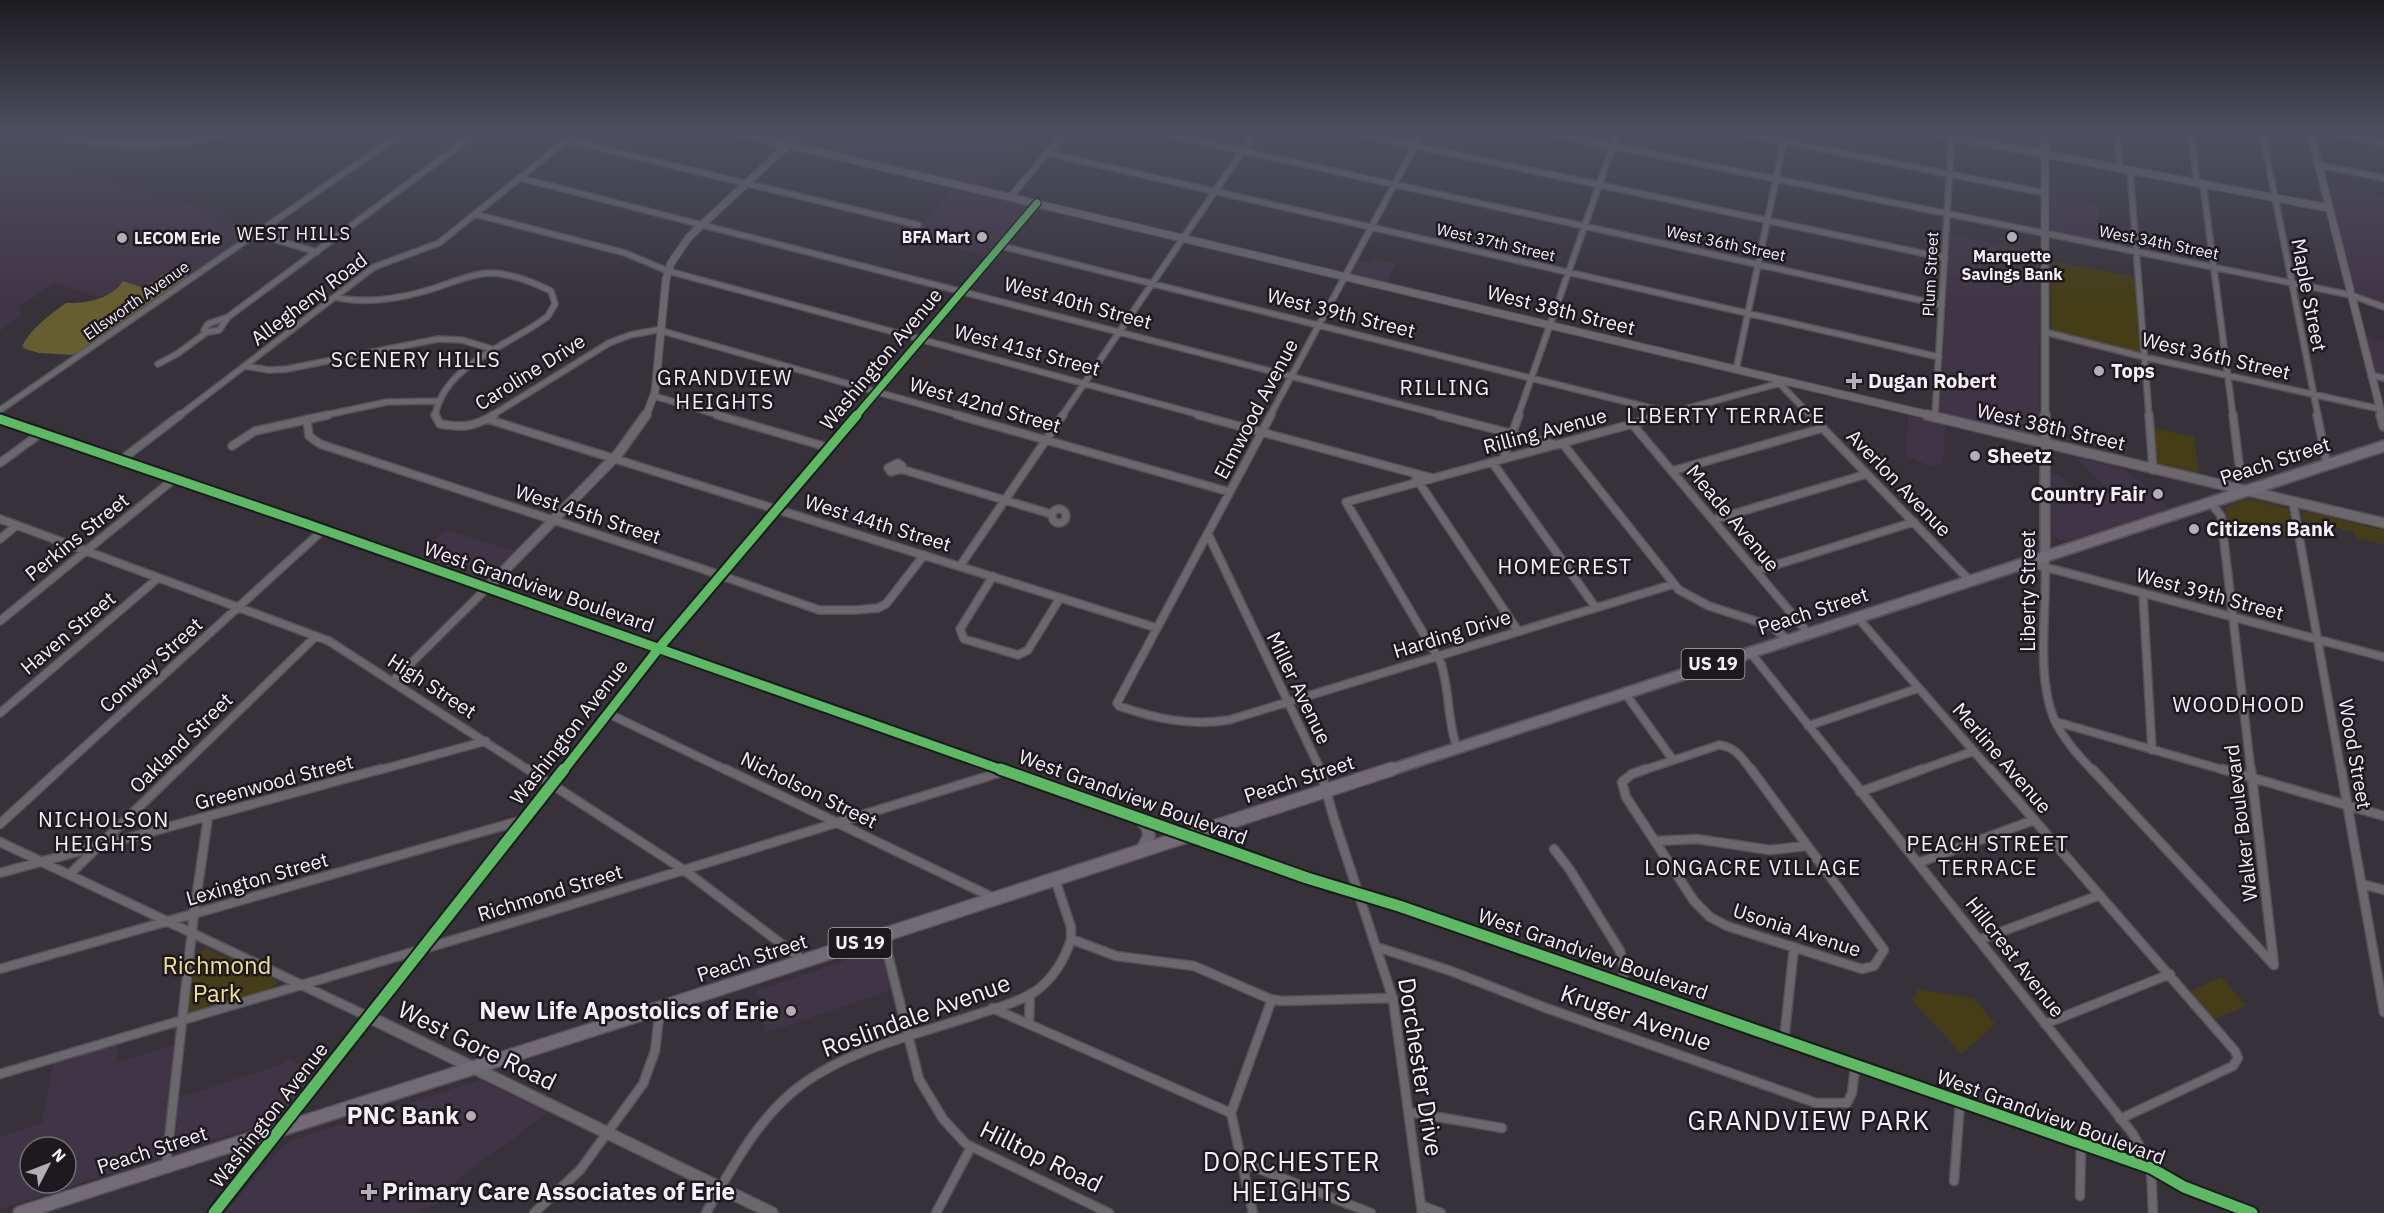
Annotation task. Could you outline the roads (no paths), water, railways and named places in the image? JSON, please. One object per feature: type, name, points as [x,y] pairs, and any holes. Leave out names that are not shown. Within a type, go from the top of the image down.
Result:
[{"type":"main road","name":"Peach Street","points":[[20,1213],[660,1008],[2027,562],[2045,562],[2210,502],[2384,446]]},
{"type":"street","name":"Ellsworth Avenue","points":[[0,410],[323,188]]},
{"type":"street","points":[[158,364],[177,354],[207,332],[204,329],[206,325],[228,317],[403,188]]},
{"type":"street","name":"Allegheny Road","points":[[121,460],[377,265],[439,243],[508,188]]},
{"type":"street","name":"West 40th Street","points":[[558,188],[1513,434],[1560,444]]},
{"type":"street","points":[[393,681],[615,458],[644,421],[654,396],[668,271],[680,247],[742,188]]},
{"type":"street","points":[[766,188],[918,225]]},
{"type":"street","name":"West 38th Street","points":[[975,188],[1736,370],[1782,383],[2384,523]]},
{"type":"street","points":[[1011,196],[1018,188]]},
{"type":"street","name":"West 37th Street","points":[[1196,188],[1939,357]]},
{"type":"street","points":[[960,566],[1218,188]]},
{"type":"street","name":"Elmwood Avenue","points":[[1117,703],[1393,188]]},
{"type":"street","name":"West 36th Street","points":[[1411,188],[1942,305]]},
{"type":"street","points":[[1503,459],[1599,188]]},
{"type":"street","points":[[1612,188],[1945,258]]},
{"type":"street","points":[[1736,370],[1774,188]]},
{"type":"street","name":"West 34th Street","points":[[1818,188],[2212,266],[2351,296],[2384,307]]},
{"type":"street","name":"Plum Street","points":[[1935,418],[1949,188]]},
{"type":"street","points":[[2018,188],[2045,193]]},
{"type":"street","name":"Liberty Street","points":[[2045,188],[2047,690],[2056,722],[2083,760],[2274,964]]},
{"type":"street","points":[[2131,188],[2153,470]]},
{"type":"street","points":[[2201,188],[2239,464],[2246,475]]},
{"type":"street","points":[[2219,188],[2329,208]]},
{"type":"street","name":"Maple Street","points":[[2273,188],[2327,464]]},
{"type":"street","points":[[2324,188],[2384,426]]},
{"type":"street","name":"Washington Avenue","points":[[214,1213],[659,648],[1037,203]]},
{"type":"street","name":"West 41st Street","points":[[475,214],[625,253],[668,271],[1432,478]]},
{"type":"street","points":[[256,234],[317,252]]},
{"type":"street","name":"West 39th Street","points":[[1001,246],[1674,413]]},
{"type":"street","points":[[232,446],[255,431],[307,419],[387,402],[440,400],[463,371],[548,316],[555,304],[551,291],[532,282],[491,273],[474,275],[431,289],[373,301],[356,302],[335,297]]},
{"type":"street","name":"West 42nd Street","points":[[662,330],[1230,492]]},
{"type":"street","name":"Caroline Drive","points":[[440,400],[435,412],[440,424],[461,428],[487,419],[609,343],[630,335],[662,330]]},
{"type":"street","name":"West 36th Street","points":[[2045,332],[2144,357],[2380,409]]},
{"type":"street","points":[[245,366],[269,370],[287,369],[438,339],[462,340],[495,350]]},
{"type":"street","points":[[2371,375],[2384,378]]},
{"type":"street","name":"Rilling Avenue","points":[[1437,656],[1346,502],[1782,383]]},
{"type":"street","name":"Averlon Avenue","points":[[1782,383],[1970,581]]},
{"type":"street","points":[[654,396],[830,448]]},
{"type":"street","name":"West Grandview Boulevard","points":[[0,419],[659,648],[1317,882],[1360,894],[1622,983],[2151,1168],[2184,1187],[2252,1213]]},
{"type":"street","name":"West 45th Street","points":[[307,419],[308,434],[320,444],[819,609],[835,611],[876,608]]},
{"type":"street","name":"West 44th Street","points":[[487,419],[1157,628]]},
{"type":"street","name":"Meade Avenue","points":[[1633,425],[1808,633]]},
{"type":"street","points":[[1672,471],[1823,428]]},
{"type":"street","points":[[0,462],[41,433]]},
{"type":"street","points":[[1560,444],[1674,584],[1709,606],[1772,626],[1788,640]]},
{"type":"street","points":[[1492,462],[1596,608]]},
{"type":"street","points":[[901,469],[1051,514]]},
{"type":"street","points":[[1412,472],[1518,632]]},
{"type":"street","points":[[1713,520],[1867,474]]},
{"type":"street","name":"Perkins Street","points":[[0,621],[174,478]]},
{"type":"street","name":"Walker Boulevard","points":[[2210,502],[2221,516],[2274,964]]},
{"type":"street","name":"Wood Street","points":[[2293,502],[2384,1012]]},
{"type":"street","name":"High Street","points":[[0,519],[316,636],[340,648],[684,870],[804,961]]},
{"type":"street","points":[[1756,571],[1914,522]]},
{"type":"street","points":[[0,539],[17,525]]},
{"type":"street","name":"Conway Street","points":[[0,824],[323,530]]},
{"type":"street","name":"Miller Avenue","points":[[1208,534],[1324,777],[1360,894]]},
{"type":"street","points":[[876,608],[890,601],[924,555]]},
{"type":"street","name":"West 39th Street","points":[[2045,562],[2143,594],[2384,657]]},
{"type":"street","points":[[993,576],[960,629],[961,636],[1018,655],[1028,650],[1060,598]]},
{"type":"street","name":"Haven Street","points":[[0,713],[158,578]]},
{"type":"street","name":"Harding Drive","points":[[1117,703],[1119,706],[1169,722],[1192,724],[1229,720],[1674,584]]},
{"type":"street","points":[[2143,594],[2152,750]]},
{"type":"street","name":"Merline Avenue","points":[[1857,617],[2228,1041],[2238,1058],[2233,1066],[2120,1119]]},
{"type":"street","name":"Oakland Street","points":[[69,875],[316,636]]},
{"type":"street","name":"Hillcrest Avenue","points":[[1750,652],[2139,1144],[2151,1168],[2153,1213]]},
{"type":"street","points":[[1437,656],[1446,677],[1449,729],[1457,748]]},
{"type":"street","points":[[1808,726],[1918,688]]},
{"type":"street","points":[[1625,693],[1673,760],[1719,745],[1729,746],[1738,752],[1806,846],[1770,850],[1697,839],[1655,841]]},
{"type":"street","name":"Nicholson Street","points":[[607,712],[995,899]]},
{"type":"street","points":[[2056,722],[2384,816]]},
{"type":"street","name":"Greenwood Street","points":[[0,873],[486,741]]},
{"type":"street","points":[[1860,792],[1974,751]]},
{"type":"street","name":"Usonia Avenue","points":[[1673,760],[1632,774],[1622,782],[1623,792],[1694,901],[1710,916],[1727,926],[1867,969],[1879,962],[1884,950],[1806,846]]},
{"type":"street","name":"Richmond Street","points":[[0,1074],[423,949],[1005,771]]},
{"type":"street","points":[[166,1166],[194,913],[208,817]]},
{"type":"street","points":[[1139,818],[1149,831],[1148,841],[1141,851]]},
{"type":"street","name":"Lexington Street","points":[[0,969],[523,820]]},
{"type":"street","points":[[1918,864],[2034,820]]},
{"type":"street","name":"West Gore Road","points":[[0,842],[369,1017],[772,1213]]},
{"type":"street","points":[[1554,849],[1570,870],[1620,951],[1624,968],[1622,983]]},
{"type":"street","points":[[1055,879],[1071,927],[1071,939],[1116,956],[1194,966],[1272,999],[1392,998]]},
{"type":"street","points":[[2362,884],[2384,891]]},
{"type":"street","name":"Dorchester Drive","points":[[1360,894],[1392,998],[1422,1209]]},
{"type":"street","points":[[1979,940],[2100,895]]},
{"type":"street","name":"Hilltop Road","points":[[883,935],[924,1090],[943,1119],[971,1146],[1109,1213]]},
{"type":"street","name":"Roslindale Avenue","points":[[706,1213],[763,1123],[806,1080],[843,1059],[1030,994],[1052,975],[1064,958],[1071,939]]},
{"type":"street","name":"Kruger Avenue","points":[[1377,947],[1451,971],[1816,1103],[1847,1103],[1852,1093],[1855,1066]]},
{"type":"street","points":[[1784,1041],[1794,947]]},
{"type":"street","points":[[2045,1024],[2170,974]]},
{"type":"street","points":[[1029,1023],[1030,994]]},
{"type":"street","points":[[1252,1213],[1231,1113],[1272,999]]},
{"type":"street","points":[[534,1213],[573,1178],[609,1134],[648,1074],[655,1051],[660,1008]]},
{"type":"street","points":[[992,1008],[1231,1113]]},
{"type":"street","points":[[1954,1180],[1960,1103]]},
{"type":"street","points":[[1409,1112],[1502,1128]]},
{"type":"street","points":[[2080,1144],[2080,1196]]},
{"type":"street","points":[[936,1213],[971,1146]]},
{"type":"street","points":[[1241,1162],[1371,1213]]},
{"type":"street","points":[[1422,1209],[1441,1213]]},
{"type":"place","name":"BFA Mart","points":[[982,237]]},
{"type":"place","name":"Marquette Savings Bank","points":[[2012,237]]},
{"type":"place","name":"LECOM Erie","points":[[122,238]]},
{"type":"place","name":"Tops","points":[[2099,371]]},
{"type":"place","name":"Dugan Robert","points":[[1854,381]]},
{"type":"place","name":"Sheetz","points":[[1975,456]]},
{"type":"place","name":"Country Fair","points":[[2158,494]]},
{"type":"place","name":"Citizens Bank","points":[[2194,529]]},
{"type":"place","name":"New Life Apostolics of Erie","points":[[791,1011]]},
{"type":"place","name":"PNC Bank","points":[[471,1116]]},
{"type":"place","name":"Primary Care Associates of Erie","points":[[369,1192]]},
{"type":"district","name":"WEST HILLS","points":[[294,234]]},
{"type":"district","name":"SCENERY HILLS","points":[[416,360]]},
{"type":"district","name":"RILLING","points":[[1445,388]]},
{"type":"district","name":"GRANDVIEW HEIGHTS","points":[[725,390]]},
{"type":"district","name":"LIBERTY TERRACE","points":[[1726,416]]},
{"type":"district","name":"HOMECREST","points":[[1565,567]]},
{"type":"district","name":"WOODHOOD","points":[[2239,705]]},
{"type":"district","name":"NICHOLSON HEIGHTS","points":[[104,832]]},
{"type":"district","name":"PEACH STREET TERRACE","points":[[1988,856]]},
{"type":"district","name":"LONGACRE VILLAGE","points":[[1753,868]]},
{"type":"district","name":"GRANDVIEW PARK","points":[[1809,1121]]},
{"type":"district","name":"DORCHESTER HEIGHTS","points":[[1292,1177]]},
{"type":"park label","name":"Richmond Park","points":[[217,980]]}]
